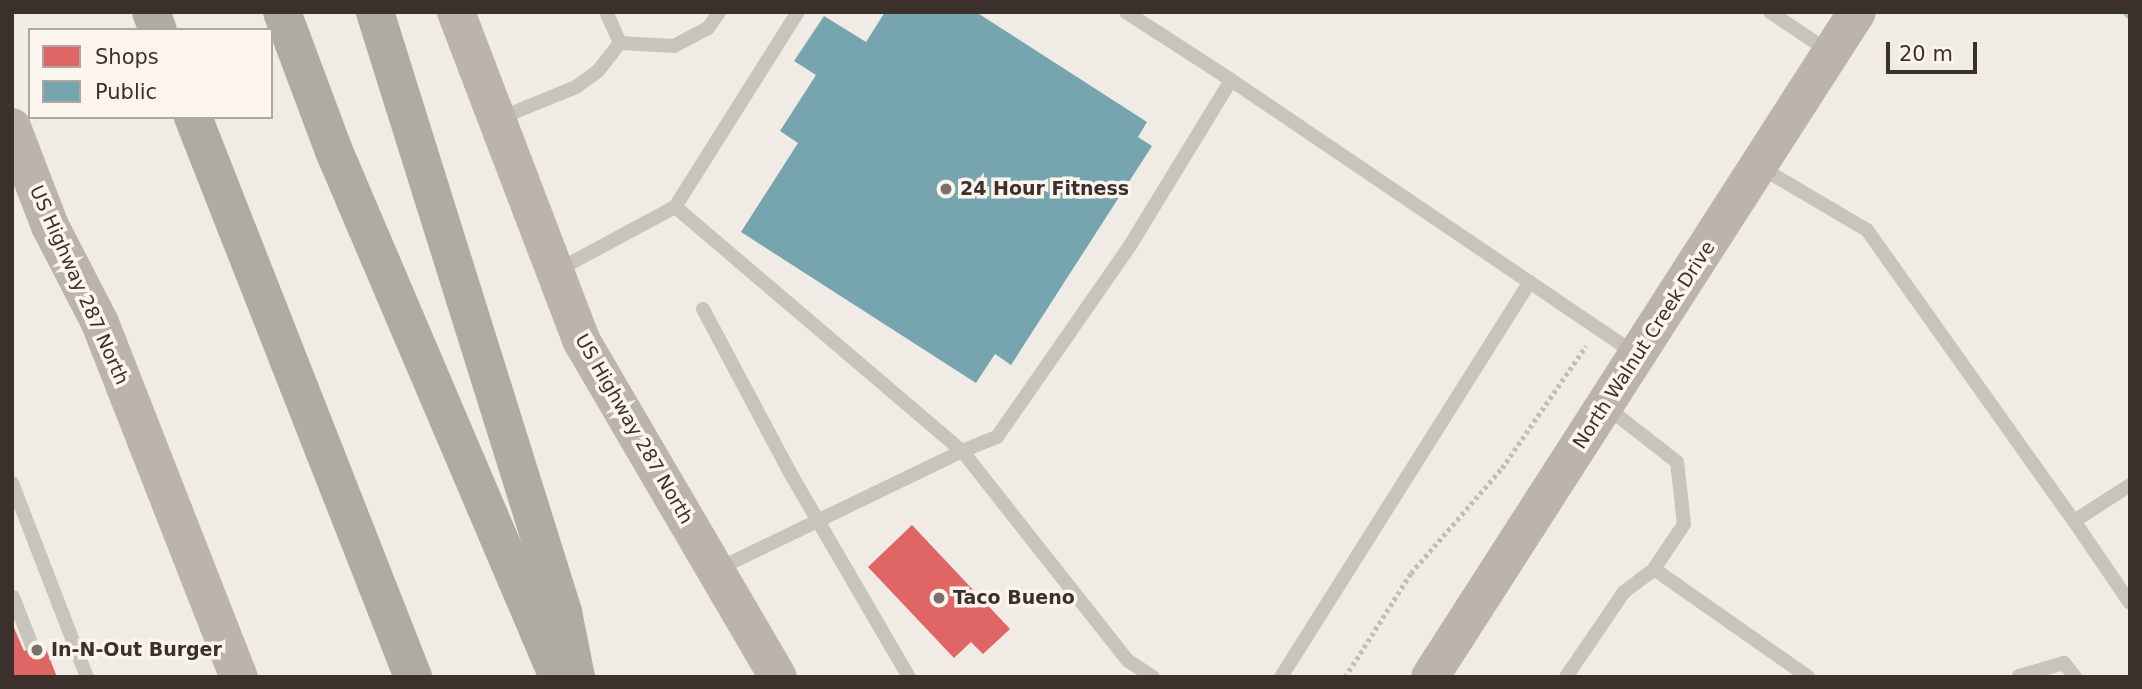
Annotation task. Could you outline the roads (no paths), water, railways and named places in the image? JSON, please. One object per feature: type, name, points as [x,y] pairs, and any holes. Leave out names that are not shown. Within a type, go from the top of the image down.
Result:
[{"type":"highway","points":[[282,12],[334,151],[558,677]]},
{"type":"highway","points":[[375,12],[563,612],[576,677]]},
{"type":"highway","points":[[194,119],[413,677]]},
{"type":"main road","name":"US Highway 287 North","points":[[456,12],[580,341],[778,677]]},
{"type":"main road","name":"North Walnut Creek Drive","points":[[1430,677],[1857,12]]},
{"type":"main road","name":"US Highway 287 North","points":[[12,127],[50,226],[100,323],[239,677]]},
{"type":"lane","points":[[606,12],[621,43]]},
{"type":"lane","points":[[498,118],[576,87],[621,43],[674,46],[708,28],[719,12]]},
{"type":"lane","points":[[555,271],[675,207],[798,12]]},
{"type":"lane","points":[[1126,12],[1638,355]]},
{"type":"lane","points":[[1770,12],[1831,52]]},
{"type":"lane","points":[[715,570],[962,451],[997,437],[1131,244],[1231,80]]},
{"type":"lane","points":[[1759,167],[1867,230],[2130,603]]},
{"type":"lane","points":[[675,207],[962,451],[1128,661],[1153,677]]},
{"type":"lane","points":[[1281,677],[1530,282]]},
{"type":"lane","points":[[703,309],[789,471],[821,519],[909,677]]},
{"type":"lane","points":[[1566,677],[1623,592],[1654,569],[1684,524],[1677,462],[1605,405]]},
{"type":"lane","points":[[12,483],[87,677]]},
{"type":"lane","points":[[2074,521],[2130,485]]},
{"type":"lane","points":[[1654,569],[1808,677]]},
{"type":"lane","points":[[13,597],[33,648]]},
{"type":"lane","points":[[2020,676],[2064,663],[2075,677]]},
{"type":"waterway","points":[[2127,12],[2130,15]]},
{"type":"place","name":"24 Hour Fitness","points":[[946,189]]},
{"type":"place","name":"Taco Bueno","points":[[939,598]]},
{"type":"place","name":"In-N-Out Burger","points":[[37,650]]}]
